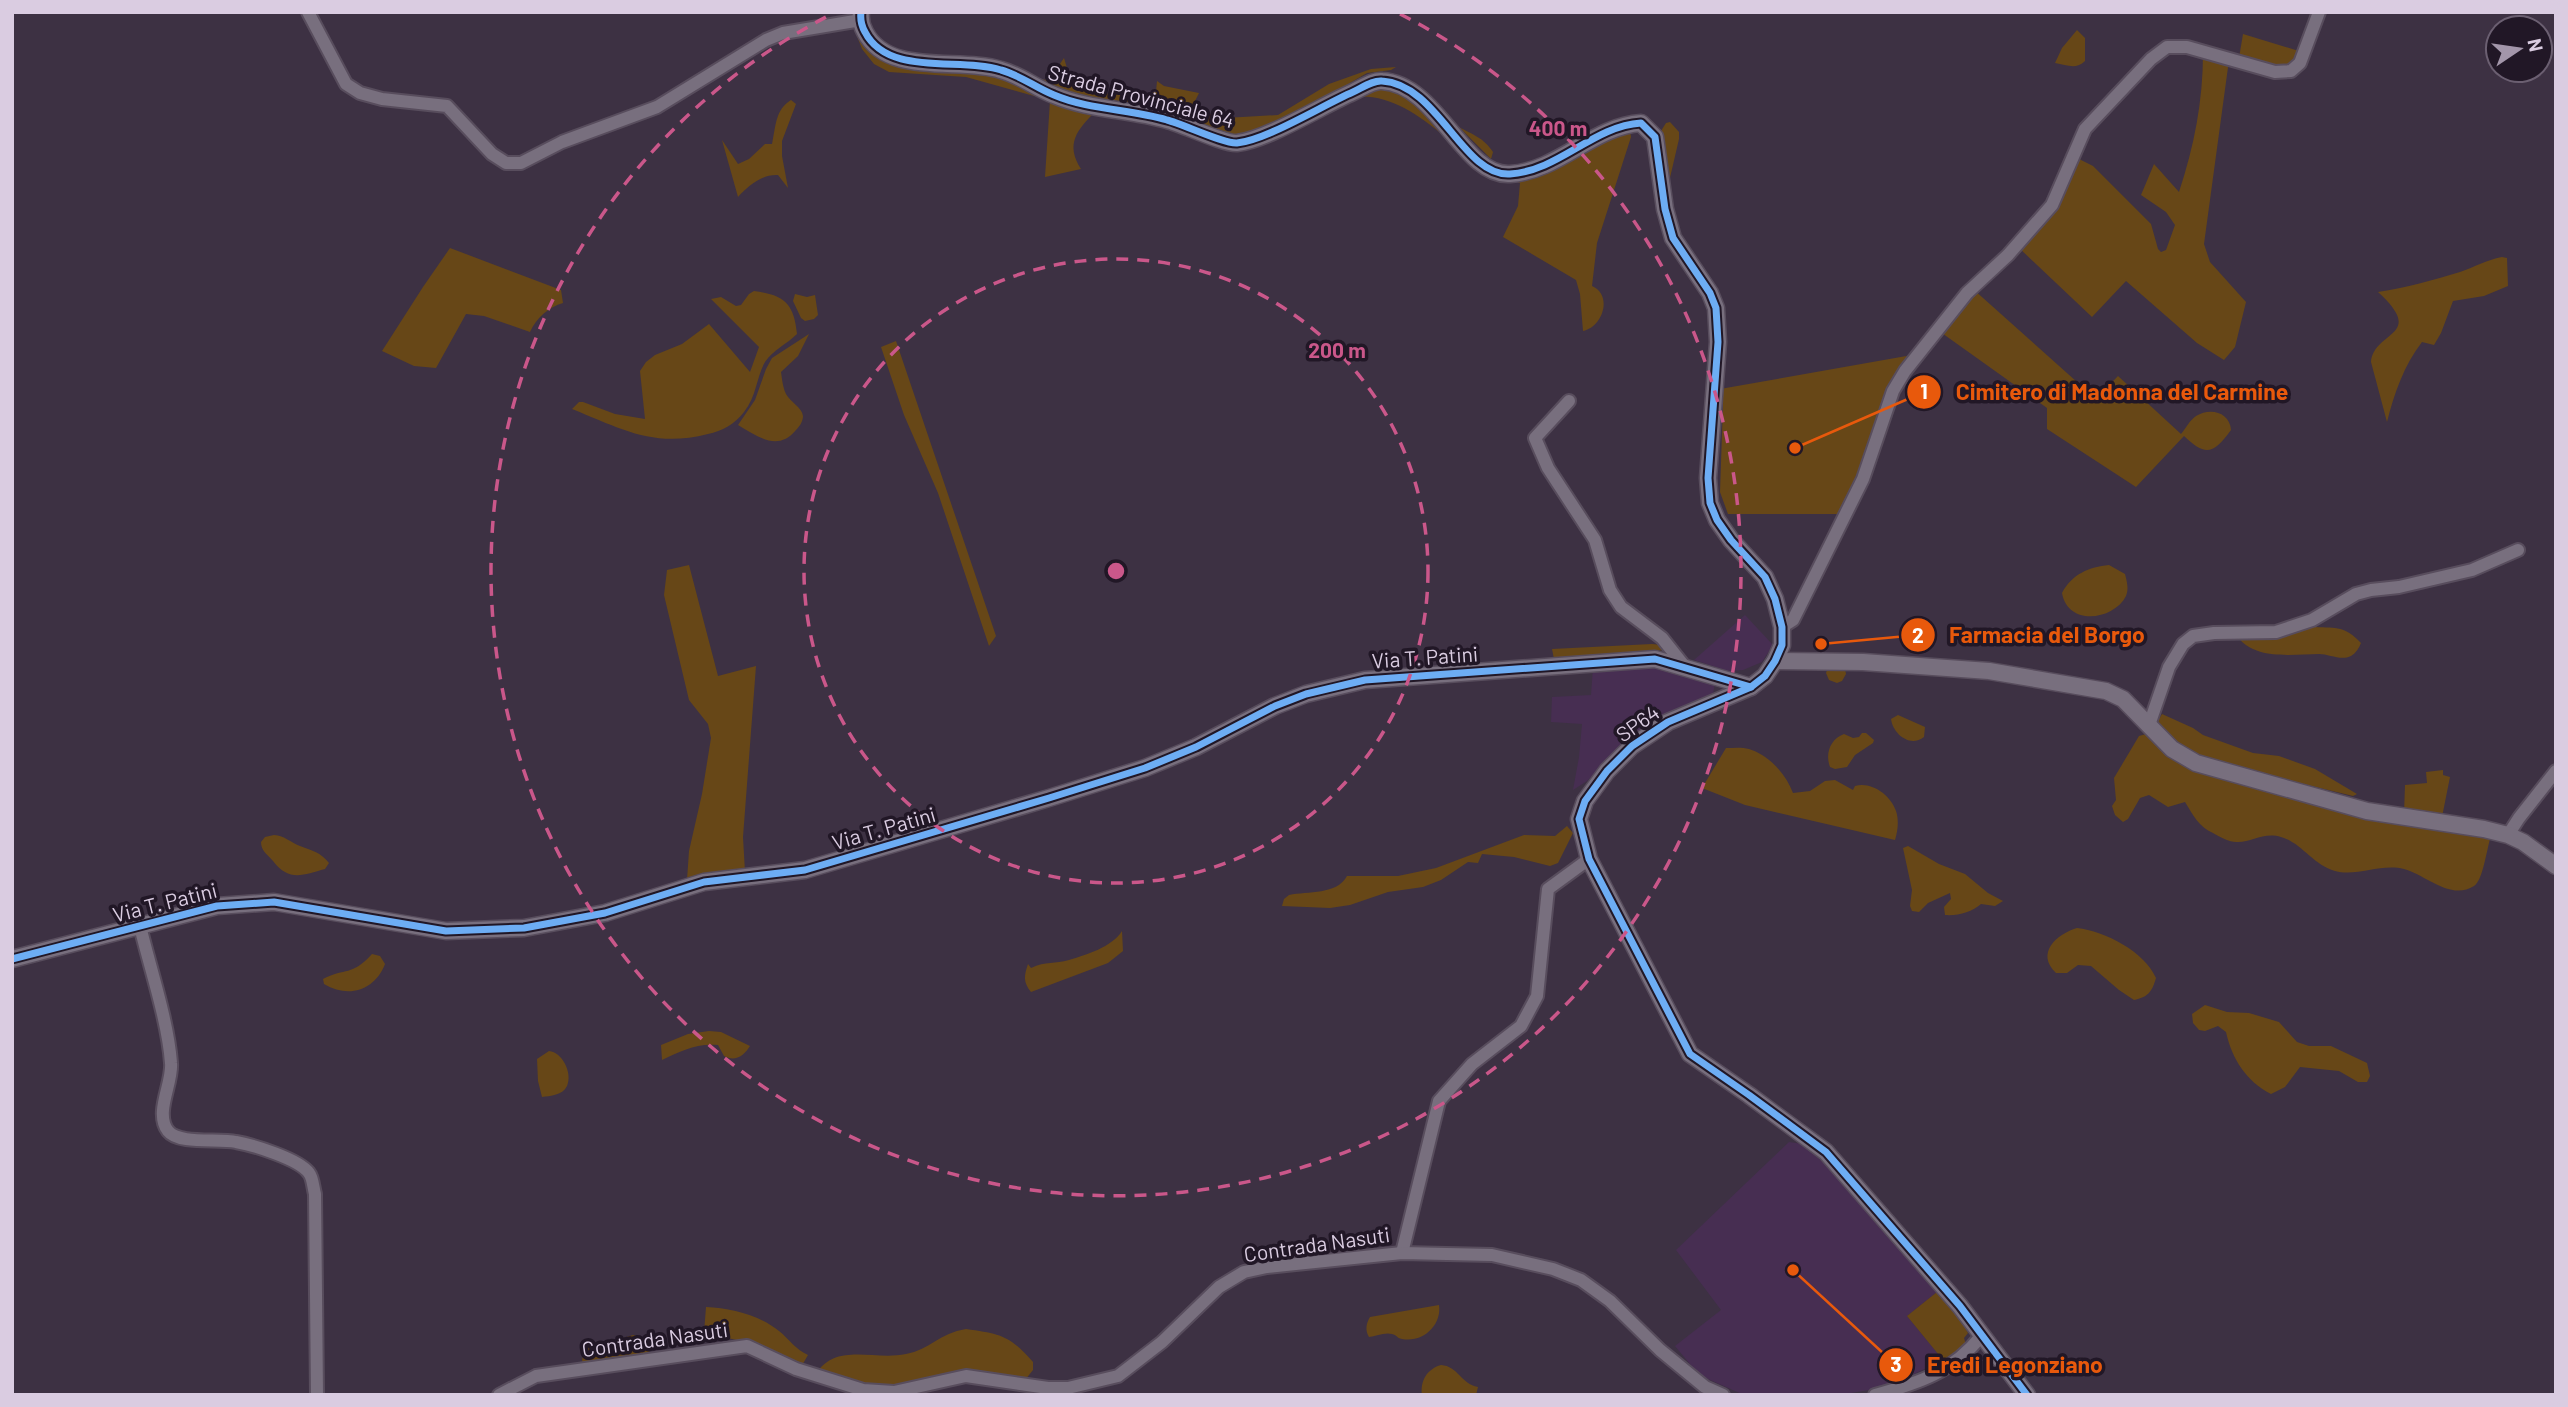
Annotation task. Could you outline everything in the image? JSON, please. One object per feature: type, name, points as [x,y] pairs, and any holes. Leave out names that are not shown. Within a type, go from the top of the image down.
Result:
[{"type":"street","points":[[309,12],[346,83],[360,93],[382,99],[447,106],[492,154],[506,163],[521,163],[562,142],[657,107],[766,40],[783,33],[861,16]]},
{"type":"street","points":[[1782,627],[1793,620],[1863,479],[1893,391],[1905,371],[1967,293],[2008,255],[2052,205],[2085,129],[2166,47],[2188,47],[2275,72],[2291,71],[2300,63],[2319,12]]},
{"type":"street","name":"Strada Provinciale 64","points":[[861,16],[869,40],[898,60],[988,66],[1005,71],[1055,96],[1167,119],[1236,143],[1266,134],[1379,80],[1403,84],[1422,99],[1481,164],[1506,174],[1528,172],[1618,127],[1641,123],[1655,137],[1665,209],[1673,238],[1710,293],[1716,308],[1718,342],[1708,478],[1710,503],[1717,520],[1731,540],[1765,577],[1775,599],[1782,627],[1782,645],[1775,661]]},
{"type":"street","points":[[1569,401],[1535,438],[1536,444],[1548,468],[1595,540],[1609,590],[1621,607],[1662,638],[1685,667]]},
{"type":"street","points":[[2149,725],[2169,667],[2183,644],[2193,636],[2276,632],[2312,620],[2357,594],[2472,570],[2518,550]]},
{"type":"street","name":"Via T. Patini","points":[[12,960],[217,906],[274,902],[446,931],[524,928],[605,914],[704,882],[804,870],[1145,768],[1196,747],[1275,706],[1306,694],[1365,680],[1655,659],[1751,687]]},
{"type":"street","points":[[1775,661],[1863,662],[1989,671],[2085,686],[2123,699],[2172,749],[2196,763],[2367,811],[2508,835],[2531,846],[2556,866]]},
{"type":"street","name":"SP64","points":[[1775,661],[1765,676],[1751,687],[1668,722],[1632,746],[1606,771],[1585,801],[1579,820],[1589,859],[1690,1054],[1826,1152],[1959,1306],[2027,1395]]},
{"type":"street","points":[[2508,835],[2556,771]]},
{"type":"street","name":"Contrada Nasuti","points":[[499,1395],[536,1377],[747,1346],[796,1369],[863,1390],[894,1392],[966,1376],[1048,1388],[1068,1388],[1118,1376],[1162,1342],[1219,1287],[1244,1272],[1267,1267],[1402,1253],[1439,1101],[1472,1064],[1521,1026],[1537,996],[1548,889],[1589,859]]},
{"type":"street","points":[[140,926],[172,1063],[164,1104],[166,1127],[171,1135],[180,1138],[234,1141],[300,1164],[310,1173],[315,1194],[317,1395]]},
{"type":"street","points":[[1402,1253],[1492,1255],[1553,1269],[1581,1280],[1610,1301],[1660,1350],[1705,1387],[1723,1395]]},
{"type":"street","points":[[1875,1395],[1901,1388],[1947,1368],[1967,1354],[1982,1335]]},
{"type":"shaded area","points":[[853,26],[868,50],[888,62],[985,74],[1014,83],[1045,99],[966,77],[889,72],[874,64],[862,49]]},
{"type":"shaded area","points":[[2077,30],[2085,38],[2085,61],[2075,66],[2055,63],[2062,48]]},
{"type":"shaded area","points":[[2243,34],[2302,52],[2297,63],[2281,70],[2239,58]]},
{"type":"shaded area","points":[[2203,53],[2229,60],[2204,244],[2210,262],[2246,302],[2235,347],[2224,360],[2197,343],[2126,281],[2092,317],[2018,247],[2077,158],[2093,166],[2151,224],[2158,249],[2161,252],[2166,250],[2175,225],[2166,212],[2141,195],[2154,164],[2179,192],[2197,124]]},
{"type":"shaded area","points":[[1064,58],[1069,75],[1093,94],[1152,93],[1156,92],[1157,81],[1164,86],[1199,93],[1194,103],[1199,111],[1225,118],[1278,115],[1329,84],[1371,69],[1396,67],[1367,73],[1285,121],[1237,137],[1147,104],[1076,96],[1034,79],[1049,80]]},
{"type":"shaded area","points":[[1370,86],[1412,96],[1443,135],[1401,106],[1378,98],[1352,97]]},
{"type":"shaded area","points":[[791,100],[796,104],[782,141],[788,188],[778,175],[766,176],[738,197],[722,140],[738,164],[749,159],[765,144],[772,144],[779,114]]},
{"type":"shaded area","points":[[1050,101],[1095,112],[1075,138],[1074,152],[1081,169],[1045,177]]},
{"type":"shaded area","points":[[1670,122],[1679,132],[1679,139],[1669,182],[1661,131],[1666,123]]},
{"type":"shaded area","points":[[1459,127],[1485,143],[1493,152],[1491,159]]},
{"type":"shaded area","points":[[1630,131],[1631,137],[1597,243],[1592,286],[1602,296],[1603,310],[1596,324],[1583,331],[1576,280],[1503,237],[1518,206],[1520,183],[1513,180]]},
{"type":"shaded area","points":[[450,248],[561,290],[563,303],[544,314],[530,332],[484,316],[466,314],[436,368],[414,366],[382,351]]},
{"type":"shaded area","points":[[2502,257],[2507,258],[2508,286],[2484,296],[2453,301],[2434,345],[2422,342],[2410,360],[2396,390],[2387,422],[2371,362],[2380,344],[2394,332],[2398,317],[2378,292],[2440,278]]},
{"type":"shaded area","points":[[1973,289],[2096,399],[2118,376],[2181,434],[2194,418],[2207,412],[2223,415],[2231,430],[2219,444],[2209,450],[2198,447],[2184,436],[2136,487],[2047,429],[2047,408],[1939,331]]},
{"type":"shaded area","points":[[754,291],[773,295],[786,302],[796,323],[797,334],[765,362],[748,406],[737,420],[728,426],[713,433],[688,438],[654,438],[572,409],[579,402],[583,402],[615,414],[645,419],[640,371],[646,362],[655,355],[682,344],[709,324],[750,372],[759,347],[711,299],[721,297],[736,306],[741,305]]},
{"type":"shaded area","points":[[795,294],[807,297],[815,295],[818,315],[814,319],[805,321],[801,318],[793,301]]},
{"type":"shaded area","points":[[809,334],[798,356],[781,372],[786,394],[803,416],[799,427],[789,437],[775,441],[760,438],[738,425],[755,400],[772,358]]},
{"type":"shaded area","points":[[896,341],[996,636],[989,646],[938,493],[904,415],[881,347]]},
{"type":"shaded area","points":[[1912,355],[1854,489],[1840,514],[1728,514],[1720,492],[1723,404],[1718,403],[1720,389]]},
{"type":"shaded area","points":[[689,565],[718,676],[756,666],[743,837],[745,872],[687,880],[689,851],[711,738],[708,724],[689,700],[664,595],[667,570]]},
{"type":"shaded area","points":[[2109,565],[2125,574],[2127,591],[2120,604],[2102,615],[2082,615],[2073,611],[2066,604],[2062,593],[2066,586],[2082,573]]},
{"type":"shaded area","points":[[1745,615],[1773,645],[1762,662],[1743,670],[1728,671],[1694,660]]},
{"type":"shaded area","points":[[2315,627],[2340,629],[2350,633],[2361,643],[2351,656],[2339,658],[2319,654],[2264,653],[2245,644],[2237,636]]},
{"type":"shaded area","points":[[1662,645],[1665,650],[1554,659],[1552,649]]},
{"type":"shaded area","points":[[1653,663],[1715,683],[1713,694],[1680,708],[1641,730],[1587,781],[1573,790],[1582,724],[1551,722],[1552,697],[1591,695],[1593,667]]},
{"type":"shaded area","points":[[1828,668],[1845,669],[1846,674],[1842,681],[1837,683],[1829,680],[1826,673]]},
{"type":"shaded area","points":[[2162,714],[2203,735],[2253,753],[2279,756],[2315,769],[2357,794],[2353,796],[2221,764],[2180,749],[2156,724]]},
{"type":"shaded area","points":[[1898,715],[1925,727],[1924,737],[1913,741],[1903,738],[1892,725],[1891,719]]},
{"type":"shaded area","points":[[1862,733],[1874,740],[1873,743],[1855,755],[1847,767],[1830,767],[1829,752],[1835,739],[1844,734],[1853,738],[1859,737]]},
{"type":"shaded area","points":[[2146,734],[2177,757],[2491,836],[2480,878],[2474,886],[2456,891],[2404,869],[2335,871],[2281,837],[2269,836],[2232,842],[2204,827],[2185,802],[2168,807],[2149,795],[2140,798],[2128,819],[2123,822],[2115,815],[2112,806],[2116,800],[2114,778],[2139,736]]},
{"type":"shaded area","points":[[1726,748],[1746,748],[1763,756],[1781,772],[1793,793],[1810,791],[1825,781],[1835,780],[1853,790],[1855,786],[1861,785],[1874,787],[1890,800],[1896,811],[1898,825],[1895,840],[1745,805],[1702,788]]},
{"type":"shaded area","points":[[2443,770],[2443,775],[2450,777],[2442,817],[2404,814],[2405,785],[2427,783],[2426,772]]},
{"type":"shaded area","points":[[1567,826],[1573,833],[1558,863],[1550,866],[1514,857],[1482,854],[1478,863],[1468,862],[1441,880],[1423,887],[1388,892],[1350,905],[1330,908],[1282,906],[1289,895],[1329,889],[1347,876],[1398,876],[1436,868],[1524,835],[1555,836]]},
{"type":"shaded area","points":[[274,835],[316,852],[329,863],[325,869],[303,875],[285,872],[262,848],[261,842],[265,837]]},
{"type":"shaded area","points":[[1908,846],[1939,864],[1965,874],[1988,893],[2003,901],[1995,906],[1981,904],[1964,913],[1945,915],[1944,907],[1951,899],[1950,893],[1928,903],[1919,912],[1912,911],[1912,890],[1903,848]]},
{"type":"shaded area","points":[[2077,928],[2111,938],[2143,960],[2156,978],[2149,993],[2134,1000],[2091,966],[2078,965],[2067,973],[2056,973],[2048,958],[2051,945],[2062,935]]},
{"type":"shaded area","points":[[1122,931],[1123,951],[1108,963],[1031,992],[1028,988],[1025,979],[1028,964],[1031,968],[1083,956],[1112,942]]},
{"type":"shaded area","points":[[372,954],[380,956],[385,964],[381,973],[368,986],[343,991],[324,984],[323,979],[359,966]]},
{"type":"shaded area","points":[[2205,1005],[2279,1022],[2297,1042],[2309,1046],[2331,1046],[2367,1063],[2370,1076],[2367,1082],[2358,1082],[2339,1071],[2300,1067],[2285,1087],[2271,1094],[2254,1083],[2241,1068],[2226,1032],[2218,1026],[2205,1031],[2199,1030],[2193,1023],[2192,1014]]},
{"type":"shaded area","points":[[721,1032],[750,1046],[745,1053],[735,1058],[724,1056],[718,1045],[703,1045],[662,1060],[661,1045],[688,1034]]},
{"type":"shaded area","points":[[549,1051],[562,1059],[569,1075],[563,1091],[542,1097],[537,1059]]},
{"type":"shaded area","points":[[1789,1142],[1803,1144],[1849,1186],[1937,1292],[1907,1316],[1943,1360],[1887,1387],[1839,1395],[1744,1395],[1699,1375],[1675,1346],[1721,1310],[1676,1250]]},
{"type":"shaded area","points":[[1937,1292],[1968,1333],[1964,1338],[1966,1345],[1943,1360],[1907,1316]]},
{"type":"shaded area","points":[[1439,1305],[1434,1326],[1424,1335],[1410,1340],[1389,1334],[1369,1337],[1366,1327],[1370,1317]]},
{"type":"shaded area","points":[[706,1307],[735,1311],[763,1321],[808,1355],[801,1367],[737,1340],[704,1333]]},
{"type":"shaded area","points":[[966,1329],[1004,1337],[1033,1362],[1033,1370],[1025,1380],[974,1372],[902,1388],[864,1385],[816,1374],[824,1364],[834,1358],[845,1355],[906,1354]]},
{"type":"shaded area","points":[[633,1335],[647,1342],[649,1358],[582,1365],[583,1347],[587,1343],[614,1341]]},
{"type":"shaded area","points":[[1441,1365],[1452,1368],[1467,1382],[1478,1387],[1476,1395],[1422,1395],[1426,1376]]},
{"type":"cycle path","points":[[861,12],[865,32],[876,46],[890,55],[926,63],[984,66],[1001,70],[1067,100],[1167,120],[1237,143],[1264,136],[1379,81],[1402,86],[1419,97],[1464,147],[1493,171],[1510,174],[1528,171],[1624,126],[1641,123],[1655,137],[1665,209],[1673,238],[1710,293],[1716,308],[1718,342],[1708,478],[1710,503],[1717,520],[1731,540],[1765,577],[1775,599],[1782,627],[1782,645],[1765,676],[1751,687],[1668,722],[1632,746],[1607,771],[1585,801],[1579,819],[1589,859],[1690,1054],[1826,1152],[1960,1306],[2027,1395]]},
{"type":"cycle path","points":[[12,959],[217,906],[274,902],[446,931],[524,928],[605,913],[704,882],[805,870],[1049,798],[1145,768],[1196,747],[1275,706],[1306,694],[1365,680],[1655,659],[1751,687]]},
{"type":"place","name":"Cimitero di Madonna del Carmine","points":[[1795,448]]},
{"type":"place","name":"Farmacia del Borgo","points":[[1821,644]]},
{"type":"place","name":"Eredi Legonziano","points":[[1793,1270]]}]
